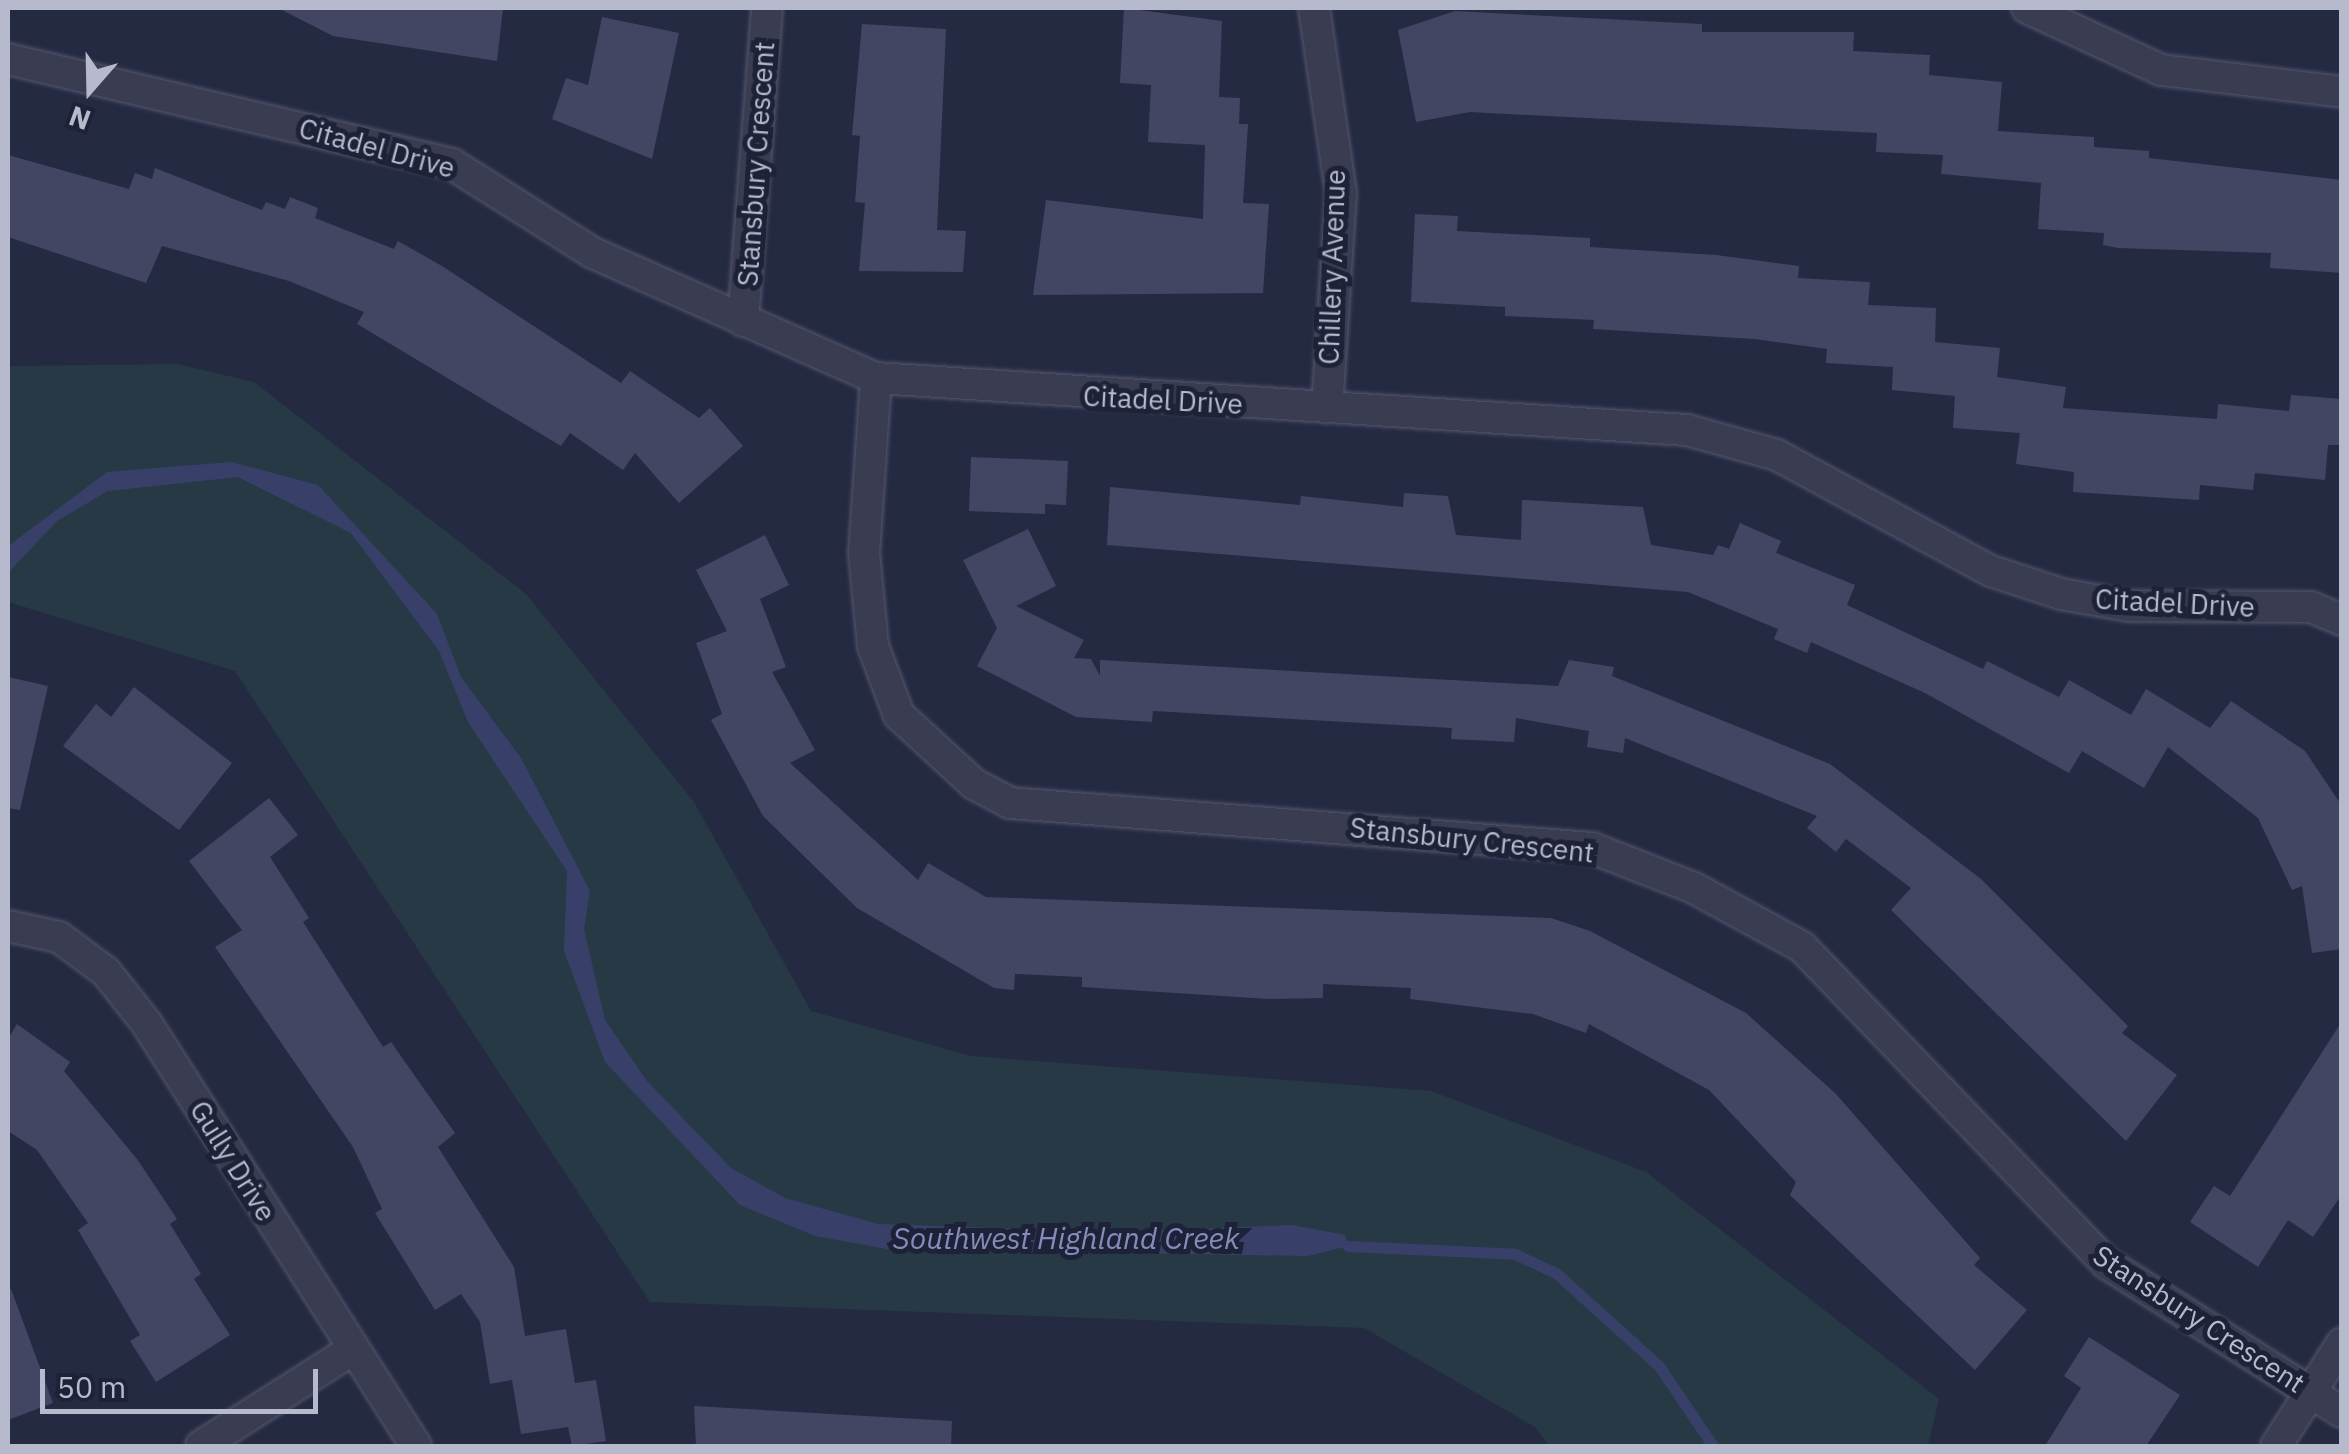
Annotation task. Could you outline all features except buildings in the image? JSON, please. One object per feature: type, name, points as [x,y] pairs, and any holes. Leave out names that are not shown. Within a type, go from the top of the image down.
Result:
[{"type":"street","name":"Stansbury Crescent","points":[[742,320],[768,8]]},
{"type":"street","name":"Chillery Avenue","points":[[1314,8],[1341,193],[1327,408]]},
{"type":"street","points":[[2027,8],[2161,70],[2342,92]]},
{"type":"street","name":"Citadel Drive","points":[[8,60],[452,164],[592,252],[876,378],[1687,430],[1777,454],[1990,570],[2061,594],[2130,606],[2311,607],[2342,620]]},
{"type":"street","name":"Stansbury Crescent","points":[[876,378],[864,553],[873,646],[898,714],[974,784],[1010,803],[1592,848],[1694,888],[1802,947],[2106,1263],[2342,1412]]},
{"type":"street","name":"Gully Drive","points":[[8,926],[59,937],[106,972],[416,1446]]},
{"type":"street","points":[[2276,1446],[2342,1343]]},
{"type":"street","points":[[201,1446],[353,1349]]},
{"type":"shaded area","points":[[177,364],[254,382],[526,594],[694,802],[811,1011],[971,1056],[1431,1091],[1646,1172],[1939,1399],[1928,1446],[1549,1446],[1535,1427],[1364,1328],[650,1302],[235,671],[8,602],[8,366]]},
{"type":"water","name":"Southwest Highland Creek","points":[[231,462],[318,485],[437,614],[461,677],[521,758],[590,891],[584,929],[605,1020],[647,1081],[731,1168],[785,1198],[878,1224],[1117,1232],[1292,1225],[1345,1235],[1348,1246],[1308,1256],[887,1249],[815,1236],[740,1205],[605,1062],[564,951],[567,871],[468,722],[439,651],[351,533],[238,477],[108,491],[57,521],[8,573],[8,546],[107,472]]},
{"type":"waterway","name":"Southwest Highland Creek","points":[[1348,1246],[1515,1254],[1556,1273],[1659,1366],[1713,1446]]}]
